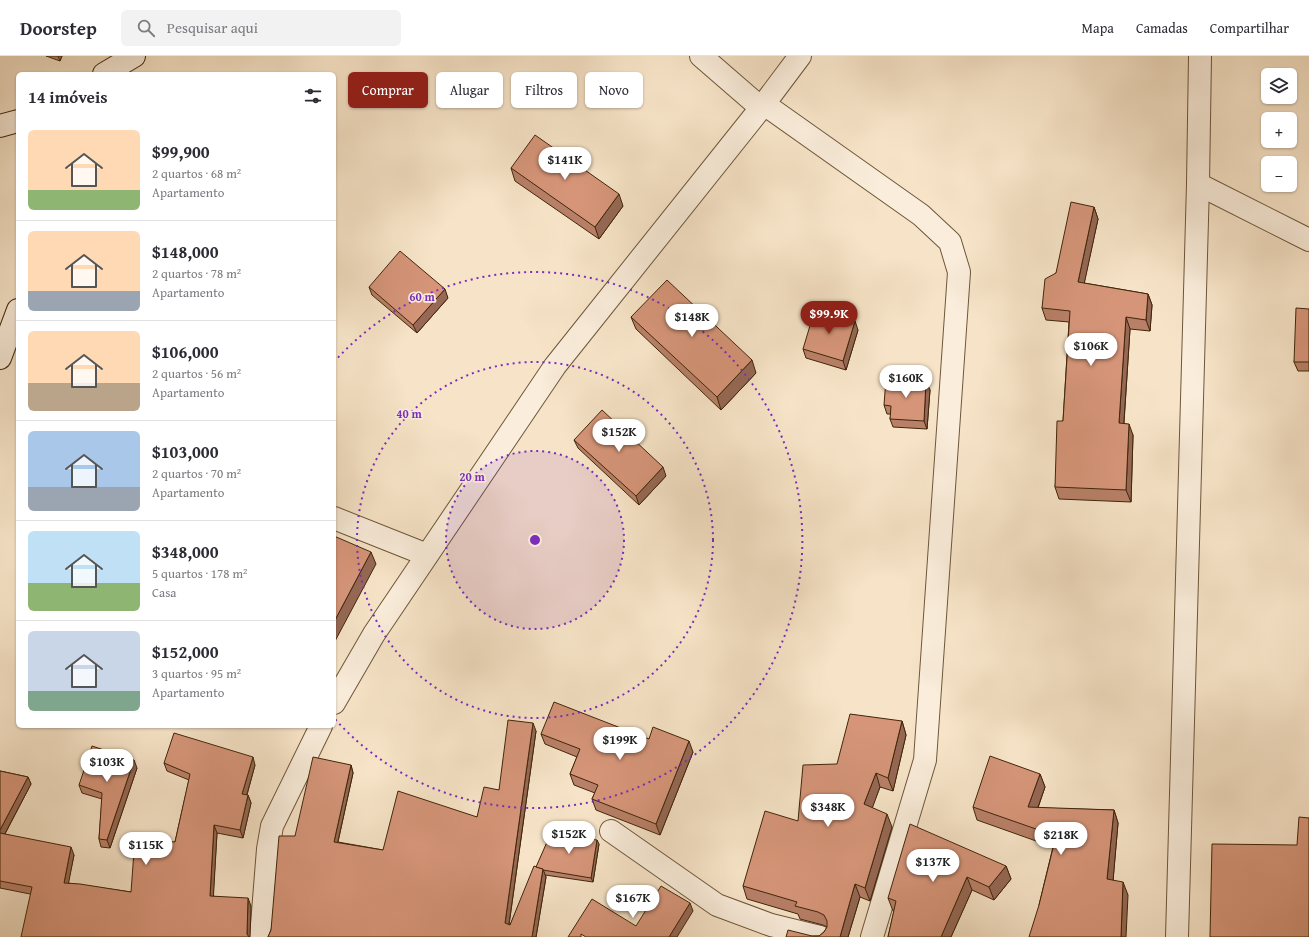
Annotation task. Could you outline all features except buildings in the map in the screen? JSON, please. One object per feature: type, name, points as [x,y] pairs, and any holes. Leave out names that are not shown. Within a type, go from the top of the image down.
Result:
[{"type":"street","points":[[107,72],[134,56]]},
{"type":"street","points":[[132,72],[140,56]]},
{"type":"street","points":[[701,56],[762,106],[921,215],[950,242],[959,272],[925,760],[872,937]]},
{"type":"street","points":[[336,700],[374,634],[555,366],[800,56]]},
{"type":"street","points":[[1177,937],[1198,184],[1200,56]]},
{"type":"street","points":[[0,126],[16,122]]},
{"type":"street","points":[[1198,184],[1309,240]]},
{"type":"street","points":[[0,358],[16,315]]},
{"type":"street","points":[[336,519],[427,555]]},
{"type":"street","points":[[261,937],[268,849],[272,826],[320,728]]},
{"type":"street","points":[[611,831],[717,905],[769,931],[820,937]]}]
